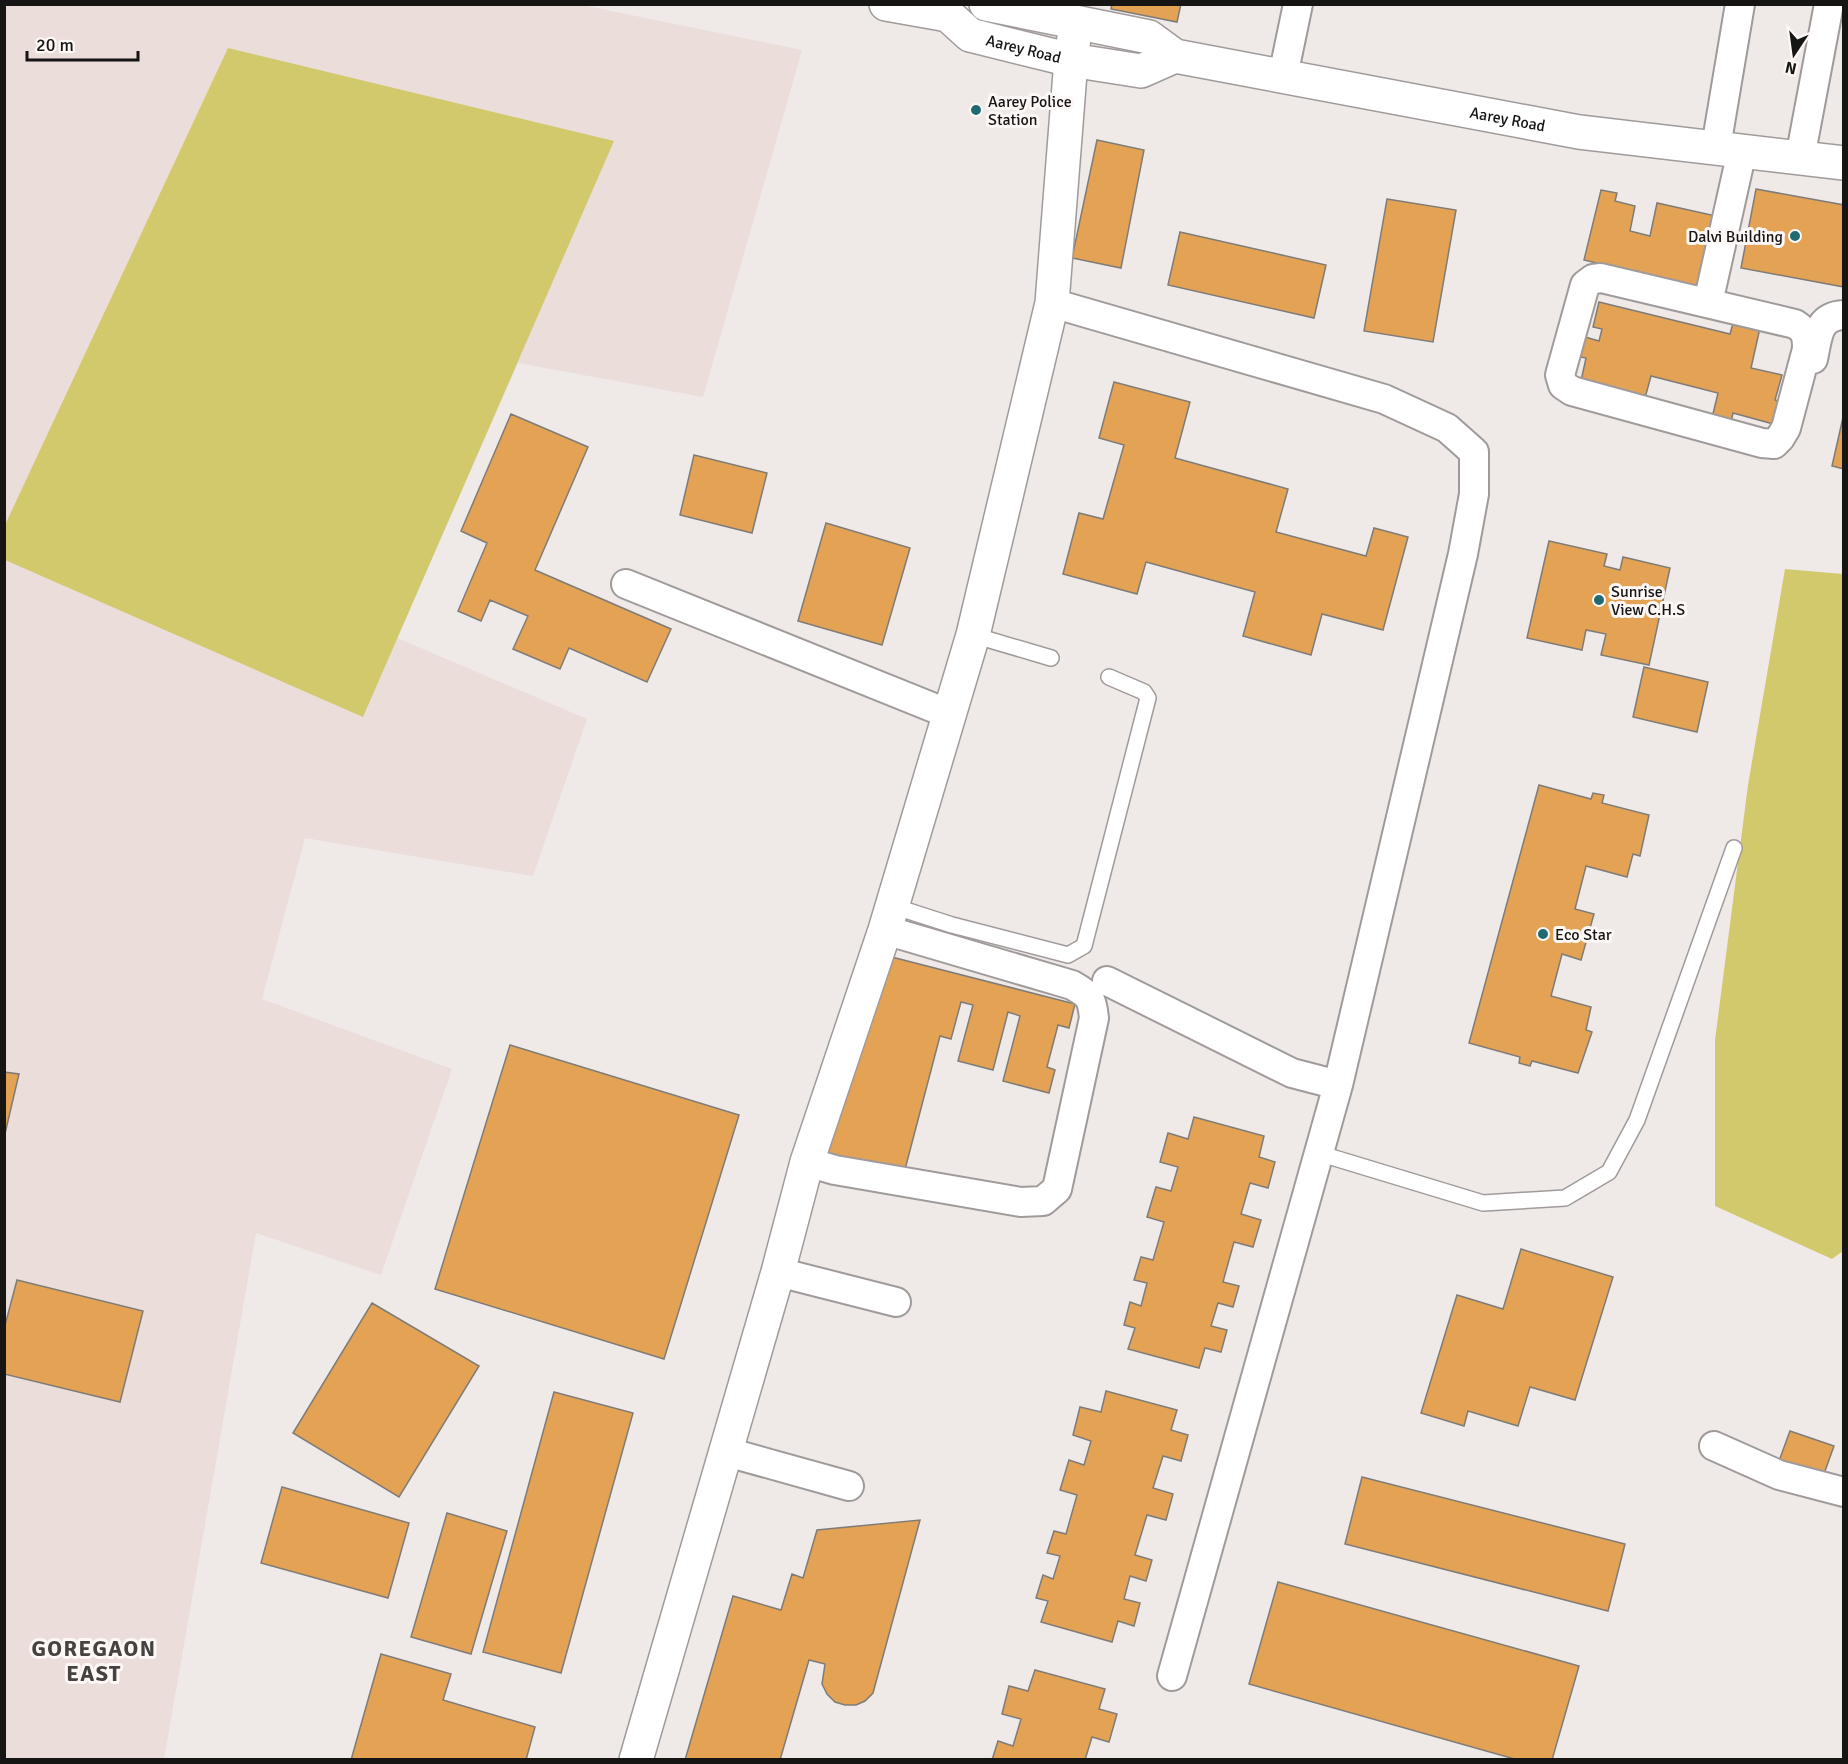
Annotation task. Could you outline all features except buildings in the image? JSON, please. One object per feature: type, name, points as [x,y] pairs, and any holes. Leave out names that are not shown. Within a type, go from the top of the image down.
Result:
[{"type":"street","name":"Aarey Road","points":[[886,4],[960,10],[970,35],[1071,60],[1141,71],[1175,56]]},
{"type":"street","name":"Aarey Road","points":[[986,4],[1149,37],[1175,56],[1579,132],[1844,163]]},
{"type":"street","points":[[1283,76],[1298,4]]},
{"type":"street","points":[[1708,303],[1729,149],[1740,4]]},
{"type":"street","points":[[1800,158],[1829,4]]},
{"type":"street","points":[[636,1760],[778,1272],[807,1162],[889,918],[973,635],[1052,303],[1071,60],[1076,23]]},
{"type":"street","points":[[1602,278],[1708,303],[1795,324],[1804,330],[1807,349],[1786,428],[1774,444],[1762,443],[1572,391],[1563,385],[1560,375],[1581,297],[1585,285],[1593,279],[1602,278]]},
{"type":"street","points":[[1052,303],[1384,399],[1447,428],[1474,452],[1474,494],[1463,554],[1338,1084],[1172,1676]]},
{"type":"street","points":[[1790,461],[1819,332],[1824,321],[1832,315],[1844,315]]},
{"type":"street","points":[[626,584],[949,714]]},
{"type":"street","points":[[807,1162],[835,1170],[1021,1202],[1043,1201],[1057,1189],[1095,1018],[1092,1001],[1085,992],[1072,985],[889,918]]},
{"type":"street","points":[[1107,981],[1292,1073],[1338,1084]]},
{"type":"street","points":[[778,1272],[896,1302]]},
{"type":"street","points":[[1714,1446],[1779,1475],[1844,1492]]},
{"type":"street","points":[[726,1452],[849,1486]]},
{"type":"lane","points":[[973,635],[1051,658]]},
{"type":"lane","points":[[889,918],[952,925],[1068,955],[1084,946],[1148,698],[1144,692],[1109,677]]},
{"type":"lane","points":[[1318,1153],[1483,1203],[1565,1198],[1609,1172],[1637,1120],[1734,848]]},
{"type":"shaded area","points":[[5,5],[582,5],[802,50],[703,397],[518,363],[397,638],[587,719],[533,876],[305,838],[262,999],[452,1069],[381,1275],[256,1233],[164,1759],[5,1760]]},
{"type":"shaded area","points":[[228,48],[614,141],[363,717],[5,560],[5,525]]},
{"type":"shaded area","points":[[1785,569],[1843,574],[1843,1251],[1832,1259],[1715,1206],[1715,1040],[1748,785]]},
{"type":"place","name":"Aarey Police Station","points":[[976,110]]},
{"type":"place","name":"Dalvi Building","points":[[1795,236]]},
{"type":"place","name":"Sunrise View C.H.S","points":[[1599,600]]},
{"type":"place","name":"Eco Star","points":[[1543,934]]},
{"type":"district","name":"GOREGAON EAST","points":[[94,1661]]}]
